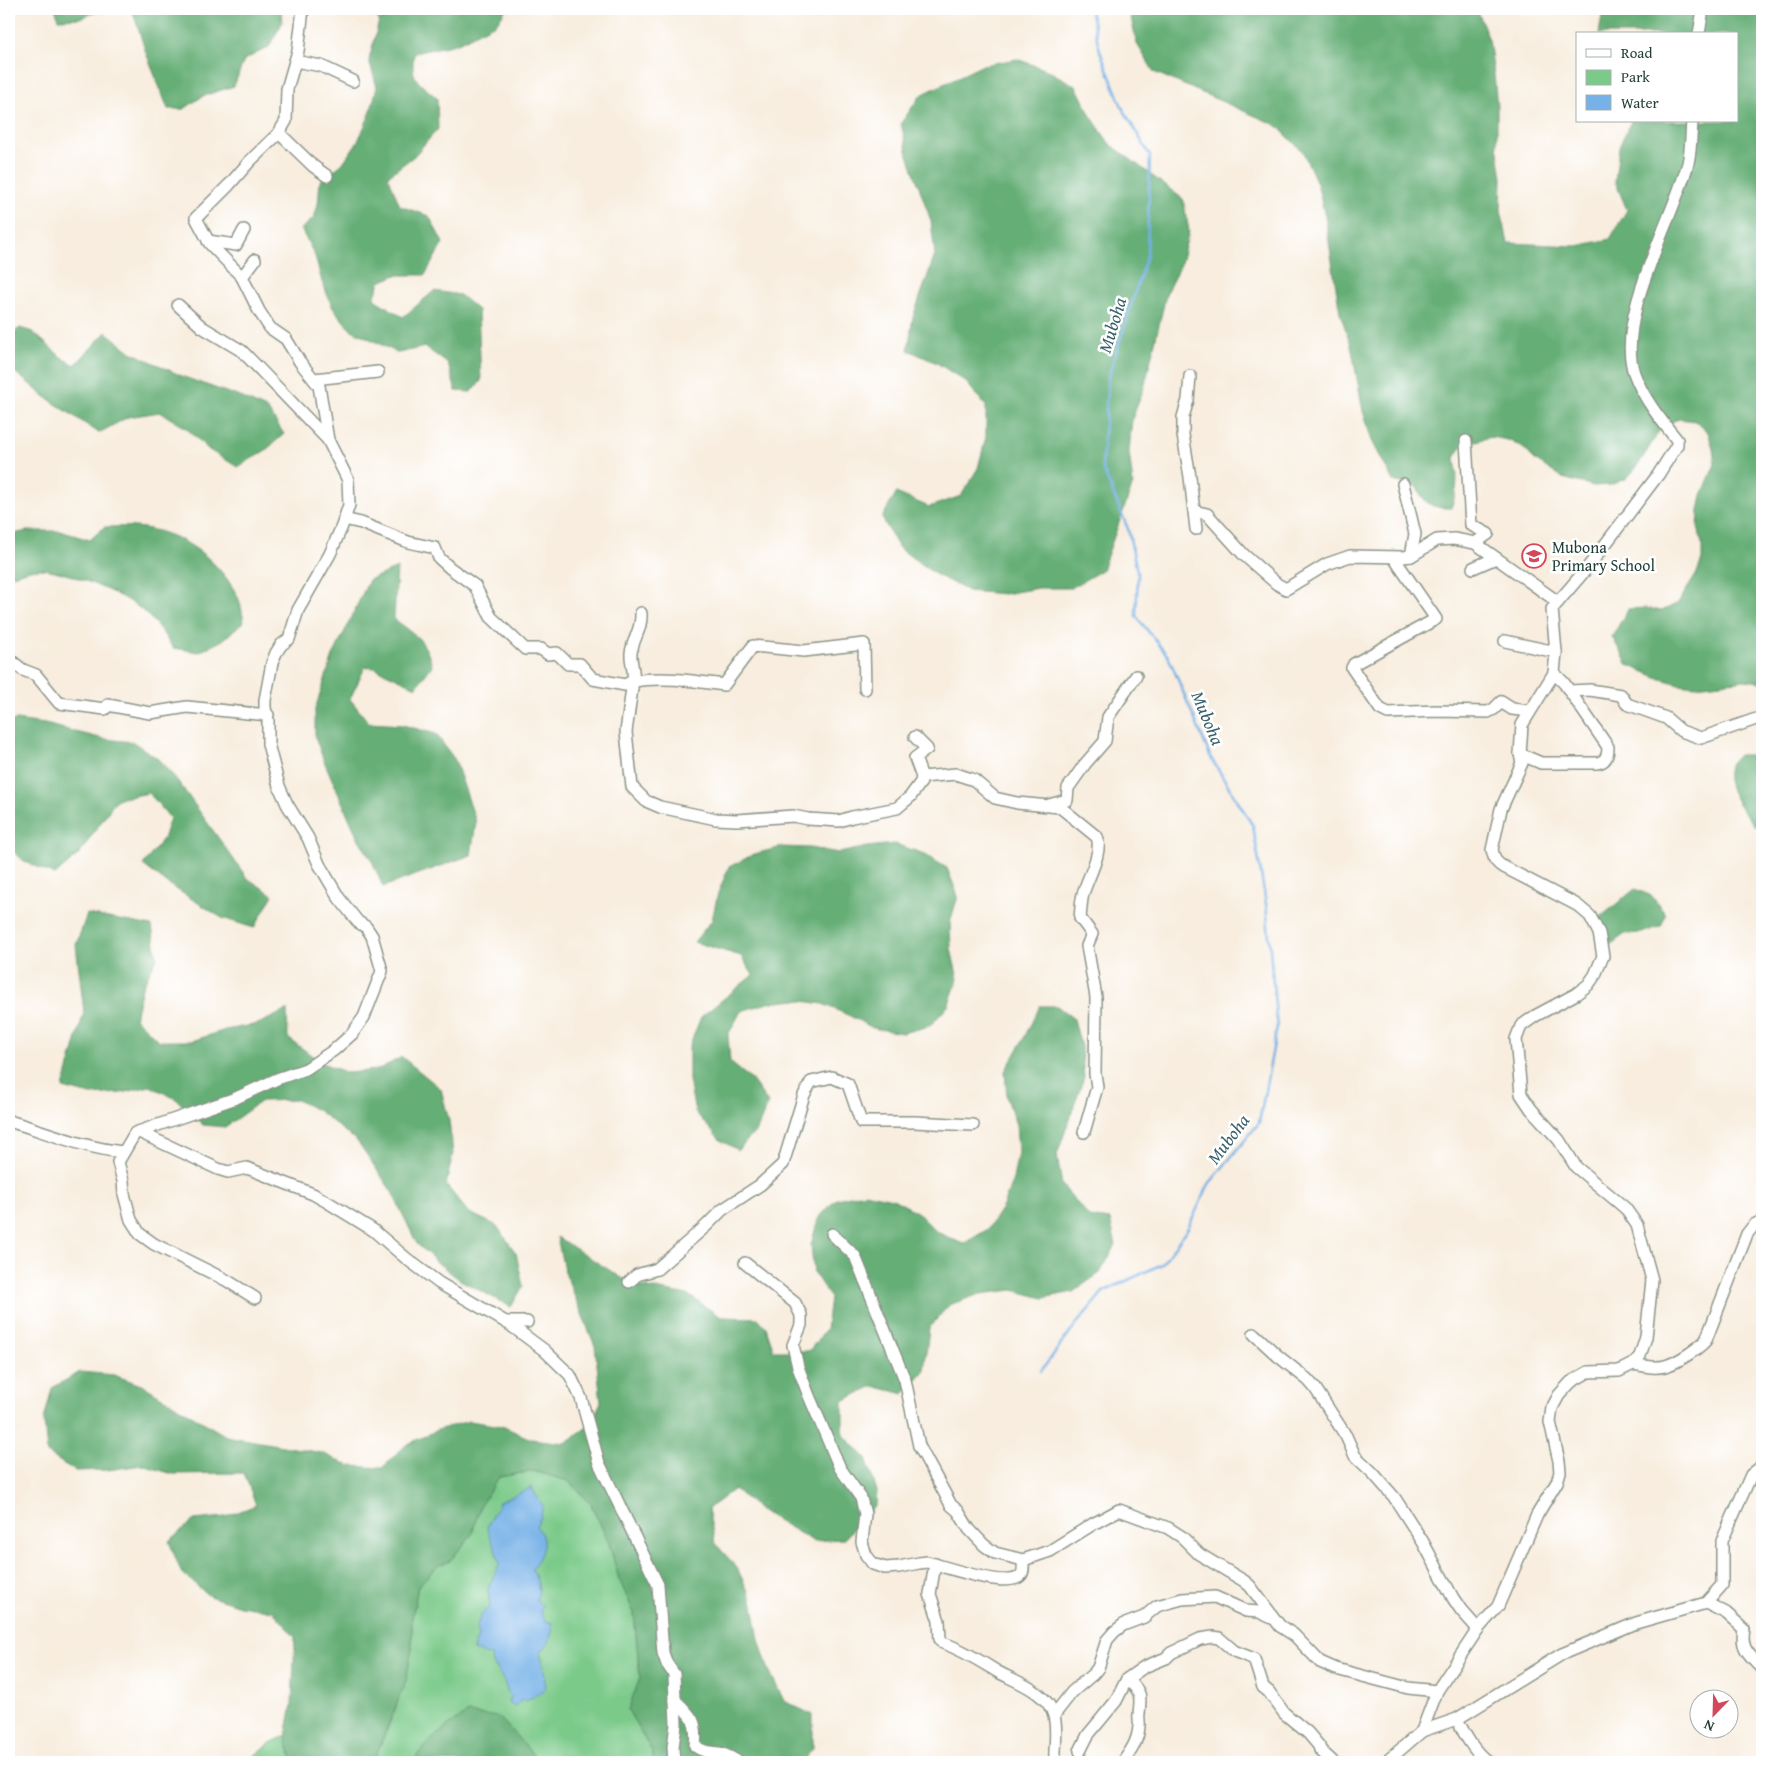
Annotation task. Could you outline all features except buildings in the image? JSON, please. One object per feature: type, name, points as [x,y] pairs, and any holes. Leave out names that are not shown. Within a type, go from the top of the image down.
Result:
[{"type":"street","points":[[303,9],[295,61],[287,89],[286,121],[279,133],[197,215],[197,221],[208,241],[242,277],[270,328],[286,339],[300,362],[319,386],[328,440]]},
{"type":"street","points":[[1699,32],[1703,9]]},
{"type":"street","points":[[295,61],[321,66],[353,81]]},
{"type":"street","points":[[1422,1731],[1437,1691],[1478,1629],[1498,1606],[1537,1515],[1557,1482],[1560,1472],[1550,1422],[1552,1408],[1559,1395],[1571,1382],[1588,1372],[1619,1371],[1633,1364],[1640,1356],[1646,1337],[1652,1280],[1637,1225],[1625,1208],[1576,1167],[1559,1140],[1531,1109],[1521,1094],[1516,1039],[1521,1026],[1535,1016],[1576,994],[1588,984],[1595,975],[1603,956],[1599,933],[1590,916],[1577,905],[1500,865],[1492,850],[1501,809],[1522,763],[1520,754],[1522,725],[1554,673],[1556,652],[1552,614],[1554,605],[1588,566],[1658,475],[1677,444],[1677,440],[1653,410],[1635,374],[1630,337],[1640,294],[1688,162],[1692,122]]},
{"type":"street","points":[[279,133],[313,166],[327,176]]},
{"type":"street","points":[[208,241],[236,245],[244,230]]},
{"type":"street","points":[[242,277],[254,260]]},
{"type":"street","points":[[178,305],[202,326],[242,351],[328,440],[348,480],[348,505],[344,519],[330,554],[298,610],[290,639],[281,645],[274,658],[265,708],[268,715],[268,744],[279,786],[339,898],[372,936],[382,970],[379,981],[364,1017],[352,1034],[306,1069],[277,1079],[236,1098],[135,1133],[118,1162],[131,1220],[140,1234],[154,1244],[226,1280],[255,1298]]},
{"type":"street","points":[[314,379],[378,372]]},
{"type":"street","points":[[1190,376],[1188,400],[1183,417],[1183,435],[1196,529]]},
{"type":"street","points":[[1466,442],[1470,526],[1488,534],[1475,543]]},
{"type":"street","points":[[1403,484],[1415,534],[1411,556]]},
{"type":"street","points":[[1194,512],[1207,514],[1244,555],[1277,584],[1286,589],[1328,564],[1350,556],[1394,558],[1411,556],[1437,540],[1454,539],[1475,543],[1558,602]]},
{"type":"street","points":[[344,519],[361,523],[408,542],[435,548],[439,558],[475,586],[491,617],[525,649],[541,649],[548,654],[557,653],[568,664],[580,664],[593,679],[625,685],[633,681],[651,678],[724,685],[752,646],[804,651],[864,644],[864,688]]},
{"type":"street","points":[[1394,558],[1436,619],[1354,664],[1352,668],[1380,708],[1388,713],[1436,711],[1488,712],[1502,702],[1512,709],[1529,711]]},
{"type":"street","points":[[1474,568],[1496,558]]},
{"type":"street","points":[[640,613],[641,624],[631,654],[635,672],[626,732],[632,788],[646,801],[660,807],[723,819],[737,820],[793,816],[839,822],[852,817],[897,808],[910,797],[921,782],[922,776],[915,758],[927,749],[915,738]]},
{"type":"street","points":[[1505,642],[1556,652]]},
{"type":"street","points":[[9,660],[23,670],[36,675],[59,703],[105,709],[108,706],[150,713],[187,707],[244,711],[268,715]]},
{"type":"street","points":[[1520,754],[1541,763],[1597,763],[1605,759],[1608,752],[1608,747],[1570,691],[1554,673]]},
{"type":"street","points":[[1043,807],[1067,800],[1068,788],[1105,741],[1108,717],[1136,676]]},
{"type":"street","points":[[1570,691],[1590,690],[1621,695],[1627,704],[1666,718],[1681,731],[1701,738],[1762,717]]},
{"type":"street","points":[[922,776],[956,774],[974,780],[995,798],[1043,807],[1060,807],[1096,837],[1099,843],[1089,880],[1082,895],[1080,918],[1092,934],[1087,946],[1096,998],[1094,1074],[1097,1087],[1084,1132]]},
{"type":"street","points":[[629,1282],[637,1275],[657,1270],[722,1210],[760,1185],[783,1164],[804,1095],[812,1082],[832,1077],[848,1084],[862,1122],[973,1125]]},
{"type":"street","points":[[9,1121],[56,1138],[105,1150],[123,1152]]},
{"type":"street","points":[[139,1132],[218,1169],[228,1172],[247,1168],[313,1194],[373,1230],[407,1259],[439,1282],[506,1322],[544,1350],[570,1375],[580,1398],[599,1463],[658,1585],[663,1653],[667,1664],[674,1674],[676,1724],[674,1762]]},
{"type":"street","points":[[1633,1364],[1650,1368],[1666,1366],[1700,1347],[1706,1340],[1747,1234],[1754,1225],[1762,1221]]},
{"type":"street","points":[[832,1234],[855,1256],[905,1380],[919,1446],[950,1505],[958,1511],[969,1529],[984,1545],[995,1552],[1024,1560],[1050,1551],[1092,1524],[1119,1510],[1158,1523],[1182,1537],[1199,1554],[1250,1586],[1280,1626],[1294,1635],[1320,1662],[1336,1669],[1408,1688],[1437,1691]]},
{"type":"street","points":[[745,1263],[795,1303],[801,1315],[800,1325],[793,1345],[798,1367],[840,1468],[860,1498],[865,1514],[862,1542],[866,1556],[873,1564],[884,1568],[899,1567],[919,1562],[935,1564],[986,1578],[1015,1579],[1021,1577],[1024,1560]]},
{"type":"street","points":[[506,1322],[527,1322]]},
{"type":"street","points":[[1254,1334],[1315,1388],[1346,1436],[1355,1456],[1394,1497],[1423,1542],[1453,1598],[1478,1629]]},
{"type":"street","points":[[1386,1762],[1422,1731],[1457,1719],[1562,1654],[1636,1623],[1706,1603],[1722,1585],[1722,1541],[1751,1475],[1762,1466]]},
{"type":"street","points":[[935,1564],[930,1594],[938,1621],[940,1639],[943,1643],[977,1658],[1035,1692],[1050,1705],[1054,1715],[1057,1740],[1055,1762]]},
{"type":"street","points":[[1054,1715],[1072,1692],[1098,1668],[1107,1640],[1114,1632],[1123,1625],[1144,1617],[1157,1606],[1182,1599],[1215,1597],[1246,1611],[1259,1612],[1274,1618]]},
{"type":"street","points":[[1706,1603],[1726,1613],[1744,1629],[1742,1640],[1747,1653],[1762,1668]]},
{"type":"street","points":[[1080,1751],[1088,1735],[1116,1701],[1127,1679],[1144,1667],[1166,1658],[1171,1653],[1200,1639],[1212,1636],[1219,1638],[1234,1651],[1254,1659],[1262,1687],[1269,1692],[1284,1713],[1308,1733],[1320,1750],[1333,1762]]},
{"type":"street","points":[[1123,1762],[1136,1744],[1141,1703],[1141,1697],[1137,1689],[1127,1679]]},
{"type":"street","points":[[675,1700],[694,1720],[696,1728],[695,1746],[710,1753],[721,1753],[739,1762]]},
{"type":"street","points":[[1457,1719],[1466,1738],[1476,1752],[1488,1762]]},
{"type":"green space","points":[[55,9],[105,9],[80,18],[59,19]]},
{"type":"green space","points":[[132,9],[281,9],[282,23],[269,47],[244,60],[234,86],[203,96],[184,109],[168,109],[146,53]]},
{"type":"green space","points":[[382,9],[506,9],[497,23],[456,44],[414,53],[413,69],[417,80],[437,98],[438,129],[414,156],[388,176],[400,206],[429,216],[443,243],[425,275],[396,275],[380,282],[374,299],[403,317],[434,291],[460,295],[478,310],[481,381],[471,392],[456,391],[448,364],[425,347],[398,353],[350,329],[333,308],[322,282],[315,256],[301,229],[314,218],[318,204],[320,181],[342,164],[358,141],[370,114],[377,87],[369,60]]},
{"type":"green space","points":[[1129,9],[1477,9],[1489,40],[1494,74],[1497,108],[1497,145],[1502,178],[1501,210],[1508,243],[1577,246],[1610,239],[1627,210],[1615,181],[1619,147],[1631,122],[1738,122],[1738,32],[1599,32],[1603,9],[1762,9],[1762,682],[1745,680],[1696,686],[1661,679],[1628,665],[1612,637],[1628,609],[1645,608],[1662,611],[1678,603],[1696,575],[1702,560],[1702,544],[1698,527],[1699,511],[1702,495],[1715,464],[1708,432],[1695,421],[1679,419],[1663,425],[1637,467],[1626,479],[1610,485],[1594,486],[1562,478],[1535,460],[1523,448],[1508,440],[1492,437],[1463,444],[1455,458],[1457,483],[1451,508],[1433,506],[1425,501],[1416,486],[1393,481],[1372,441],[1363,411],[1351,345],[1340,313],[1325,216],[1317,183],[1303,152],[1276,125],[1154,72],[1137,44]]},
{"type":"green space","points":[[1017,59],[1047,70],[1076,86],[1091,116],[1109,143],[1183,199],[1189,231],[1181,263],[1167,291],[1144,388],[1132,419],[1129,452],[1133,484],[1102,570],[1071,588],[1038,588],[1004,594],[968,591],[935,574],[899,548],[882,518],[896,493],[929,507],[961,496],[978,468],[986,437],[986,406],[965,381],[937,363],[908,350],[913,317],[935,255],[931,221],[908,155],[901,123],[921,95],[983,65]]},
{"type":"green space","points":[[20,328],[33,332],[61,357],[75,365],[106,332],[131,352],[184,377],[243,398],[268,410],[284,434],[266,450],[238,467],[209,450],[186,428],[160,412],[128,417],[99,433],[44,396],[9,367],[9,336]]},
{"type":"green space","points":[[104,527],[151,529],[181,540],[195,548],[219,569],[229,581],[238,598],[244,621],[223,640],[199,652],[173,648],[143,611],[129,601],[105,589],[76,577],[49,570],[35,569],[9,576],[9,535],[27,531],[60,531],[90,540]]},
{"type":"green space","points":[[397,568],[394,619],[419,638],[423,643],[432,666],[416,687],[375,668],[365,667],[350,699],[369,723],[403,725],[436,734],[455,760],[476,822],[471,855],[383,887],[372,861],[357,836],[324,761],[315,737],[315,709],[333,656],[369,580]]},
{"type":"green space","points":[[16,720],[45,724],[104,739],[133,742],[157,758],[177,780],[247,878],[273,895],[254,928],[222,918],[168,884],[143,865],[163,839],[170,818],[149,793],[117,799],[79,854],[55,875],[25,862],[9,847],[9,816],[11,808],[9,794],[9,721]]},
{"type":"green space","points":[[1738,755],[1762,755],[1762,833],[1750,820],[1732,794],[1728,775],[1729,767]]},
{"type":"green space","points":[[895,844],[922,853],[947,868],[958,896],[950,922],[951,949],[958,979],[948,1006],[930,1026],[902,1033],[873,1028],[823,1004],[796,1000],[768,1003],[741,1011],[728,1035],[730,1062],[752,1080],[768,1103],[757,1130],[738,1150],[720,1140],[695,1112],[689,1080],[689,1047],[701,1017],[753,975],[741,956],[694,942],[712,920],[718,893],[729,867],[754,854],[782,847],[810,848],[839,853]]},
{"type":"green space","points":[[1635,889],[1652,896],[1666,915],[1661,926],[1642,933],[1625,934],[1610,945],[1598,919]]},
{"type":"green space","points":[[87,914],[152,926],[157,958],[142,987],[135,1018],[159,1041],[192,1041],[225,1030],[258,1024],[287,1010],[288,1038],[322,1063],[348,1073],[377,1070],[402,1057],[441,1089],[449,1121],[453,1153],[446,1185],[468,1212],[497,1226],[516,1253],[523,1286],[511,1307],[460,1280],[417,1244],[392,1192],[358,1142],[319,1111],[297,1100],[261,1101],[225,1127],[203,1125],[176,1099],[150,1086],[121,1093],[91,1095],[63,1088],[84,1012],[76,945]]},
{"type":"green space","points":[[1040,1006],[1057,1006],[1074,1019],[1081,1047],[1084,1077],[1057,1155],[1062,1185],[1089,1217],[1110,1220],[1116,1245],[1100,1273],[1073,1292],[1043,1298],[1013,1290],[980,1294],[949,1305],[929,1328],[924,1371],[904,1394],[873,1386],[843,1401],[843,1434],[866,1458],[877,1491],[876,1505],[844,1539],[813,1541],[760,1510],[734,1489],[708,1509],[715,1543],[737,1568],[752,1599],[759,1640],[769,1670],[784,1701],[813,1715],[813,1748],[802,1762],[653,1762],[653,1753],[628,1710],[640,1678],[634,1613],[619,1579],[609,1543],[591,1504],[568,1481],[533,1471],[499,1477],[481,1504],[472,1534],[450,1561],[439,1565],[418,1586],[412,1618],[412,1649],[406,1681],[373,1762],[293,1762],[286,1736],[292,1704],[295,1637],[273,1611],[240,1606],[209,1596],[181,1572],[169,1541],[194,1520],[225,1517],[256,1505],[244,1473],[173,1474],[142,1465],[108,1470],[75,1471],[47,1453],[44,1420],[52,1388],[80,1372],[114,1375],[144,1386],[226,1436],[322,1453],[350,1466],[382,1468],[406,1445],[437,1430],[469,1421],[502,1426],[531,1439],[565,1443],[590,1425],[601,1402],[595,1346],[564,1270],[557,1237],[633,1285],[688,1295],[721,1317],[758,1318],[766,1327],[774,1351],[809,1351],[826,1329],[830,1297],[814,1273],[811,1245],[818,1219],[836,1199],[864,1193],[893,1199],[917,1212],[937,1232],[963,1244],[988,1229],[1003,1206],[1013,1179],[1018,1152],[1016,1125],[1007,1098],[1005,1071]]},
{"type":"green space","points":[[533,1471],[568,1480],[591,1504],[609,1543],[619,1579],[634,1613],[640,1678],[628,1710],[653,1753],[653,1762],[540,1762],[499,1717],[418,1754],[414,1762],[373,1762],[395,1711],[412,1649],[412,1618],[418,1586],[439,1565],[450,1561],[472,1534],[481,1504],[499,1477]]},
{"type":"green space","points":[[468,1713],[499,1717],[540,1762],[414,1762],[431,1740]]},
{"type":"green space","points":[[286,1736],[293,1762],[263,1762],[255,1755],[272,1742]]},
{"type":"water","points":[[530,1486],[543,1506],[536,1526],[542,1537],[543,1548],[532,1569],[539,1588],[536,1600],[543,1606],[540,1612],[546,1621],[552,1623],[552,1627],[548,1643],[540,1652],[545,1675],[545,1689],[528,1700],[520,1701],[515,1706],[509,1704],[508,1700],[511,1698],[491,1656],[473,1650],[478,1636],[476,1628],[481,1615],[490,1606],[488,1588],[500,1563],[487,1527],[499,1502],[529,1489]]},
{"type":"waterway","name":"Muboha","points":[[1041,1371],[1103,1292],[1162,1264],[1188,1228],[1209,1184],[1259,1123],[1277,1027],[1266,904],[1253,826],[1211,758],[1168,656],[1136,616],[1138,576],[1128,529],[1102,467],[1108,378],[1147,255],[1150,156],[1122,107],[1100,51],[1090,9]]},
{"type":"place","name":"Mubona Primary School","points":[[1534,556]]}]
